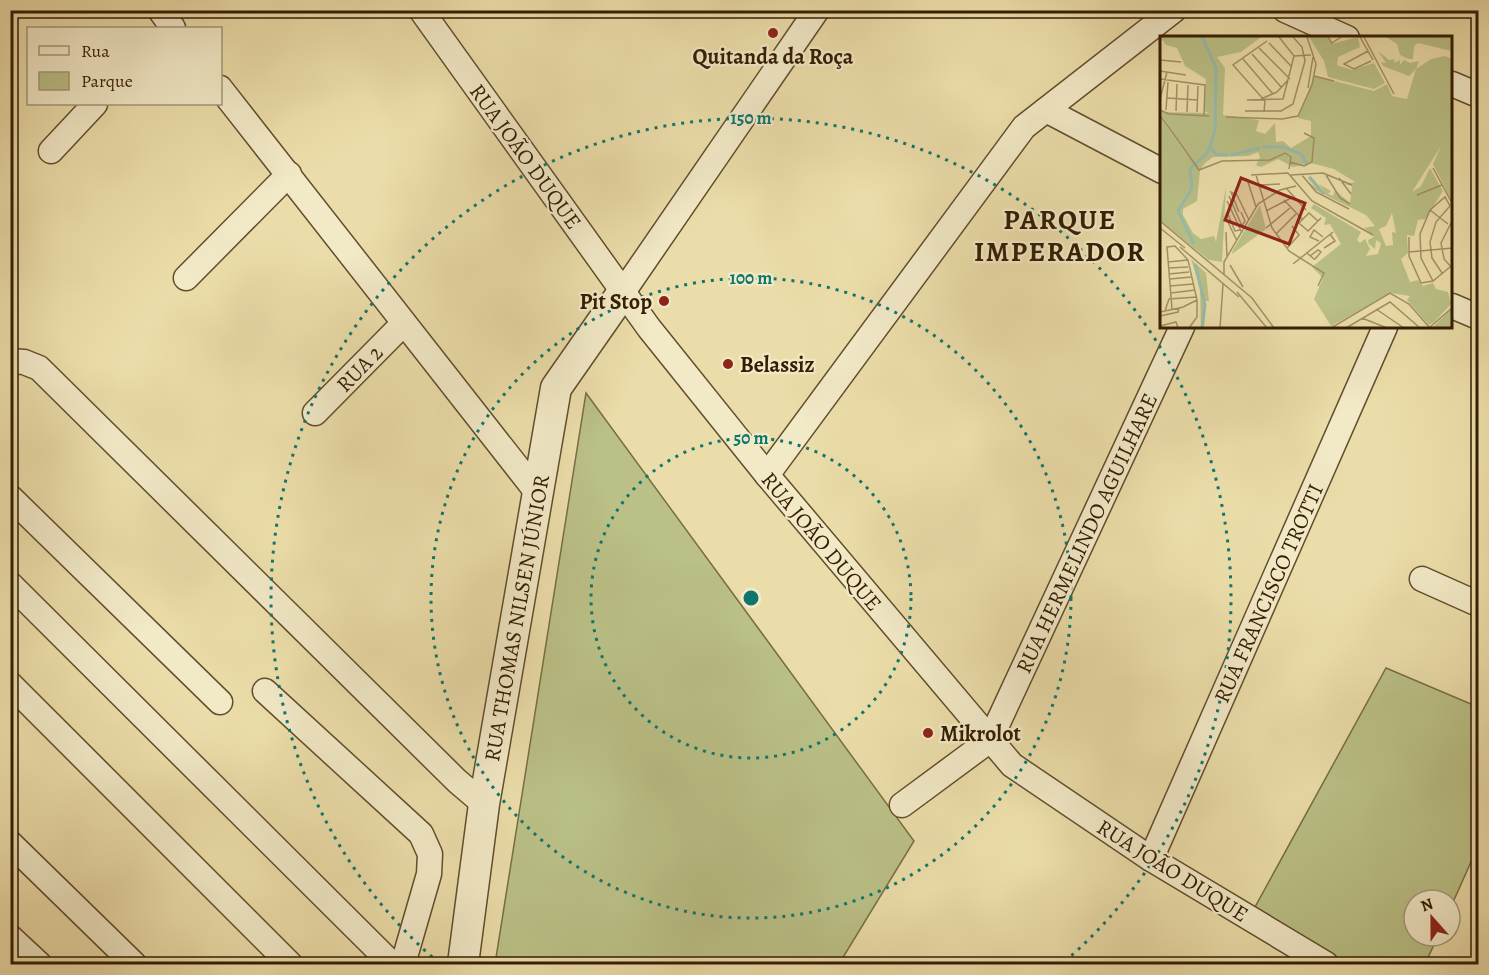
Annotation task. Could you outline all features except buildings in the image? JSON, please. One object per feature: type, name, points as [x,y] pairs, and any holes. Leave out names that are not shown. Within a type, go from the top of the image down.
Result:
[{"type":"street","name":"RUA JOÃO DUQUE","points":[[421,10],[623,292],[766,475],[1012,765],[1151,859],[1326,964]]},
{"type":"street","points":[[623,292],[817,10]]},
{"type":"street","points":[[766,475],[1024,127],[1174,10]]},
{"type":"street","points":[[1285,10],[1343,36]]},
{"type":"street","points":[[1453,84],[1479,95]]},
{"type":"street","points":[[222,90],[536,492]]},
{"type":"street","points":[[51,151],[94,105]]},
{"type":"street","points":[[1046,110],[1160,170]]},
{"type":"street","points":[[186,278],[289,174]]},
{"type":"street","name":"RUA THOMAS NILSEN JÚNIOR","points":[[463,964],[484,804],[536,492],[556,388],[623,292]]},
{"type":"street","points":[[1453,306],[1479,317]]},
{"type":"street","name":"RUA 2","points":[[315,413],[403,324]]},
{"type":"street","name":"RUA HERMELINDO AGUILHARE","points":[[990,740],[1182,328]]},
{"type":"street","name":"RUA FRANCISCO TROTTI","points":[[1151,859],[1385,328]]},
{"type":"street","points":[[10,362],[24,362],[39,368],[457,781],[484,804]]},
{"type":"street","points":[[10,497],[220,702]]},
{"type":"street","points":[[1422,579],[1479,604]]},
{"type":"street","points":[[10,584],[392,964]]},
{"type":"street","points":[[10,684],[290,964]]},
{"type":"street","points":[[265,691],[421,834],[430,854],[429,874],[403,964]]},
{"type":"street","points":[[902,806],[990,740]]},
{"type":"street","points":[[10,843],[134,964]]},
{"type":"street","points":[[10,937],[39,964]]},
{"type":"green space","points":[[586,393],[914,841],[839,964],[495,964]]},
{"type":"green space","points":[[1386,668],[1478,707],[1478,846],[1459,888],[1402,888],[1402,948],[1432,948],[1425,964],[1339,964],[1249,918]]},
{"type":"place","name":"Quitanda da Roça","points":[[773,33]]},
{"type":"place","name":"Pit Stop","points":[[664,301]]},
{"type":"place","name":"Belassiz","points":[[728,364]]},
{"type":"place","name":"Mikrolot","points":[[928,733]]},
{"type":"district","name":"PARQUE IMPERADOR","points":[[1060,235]]}]
